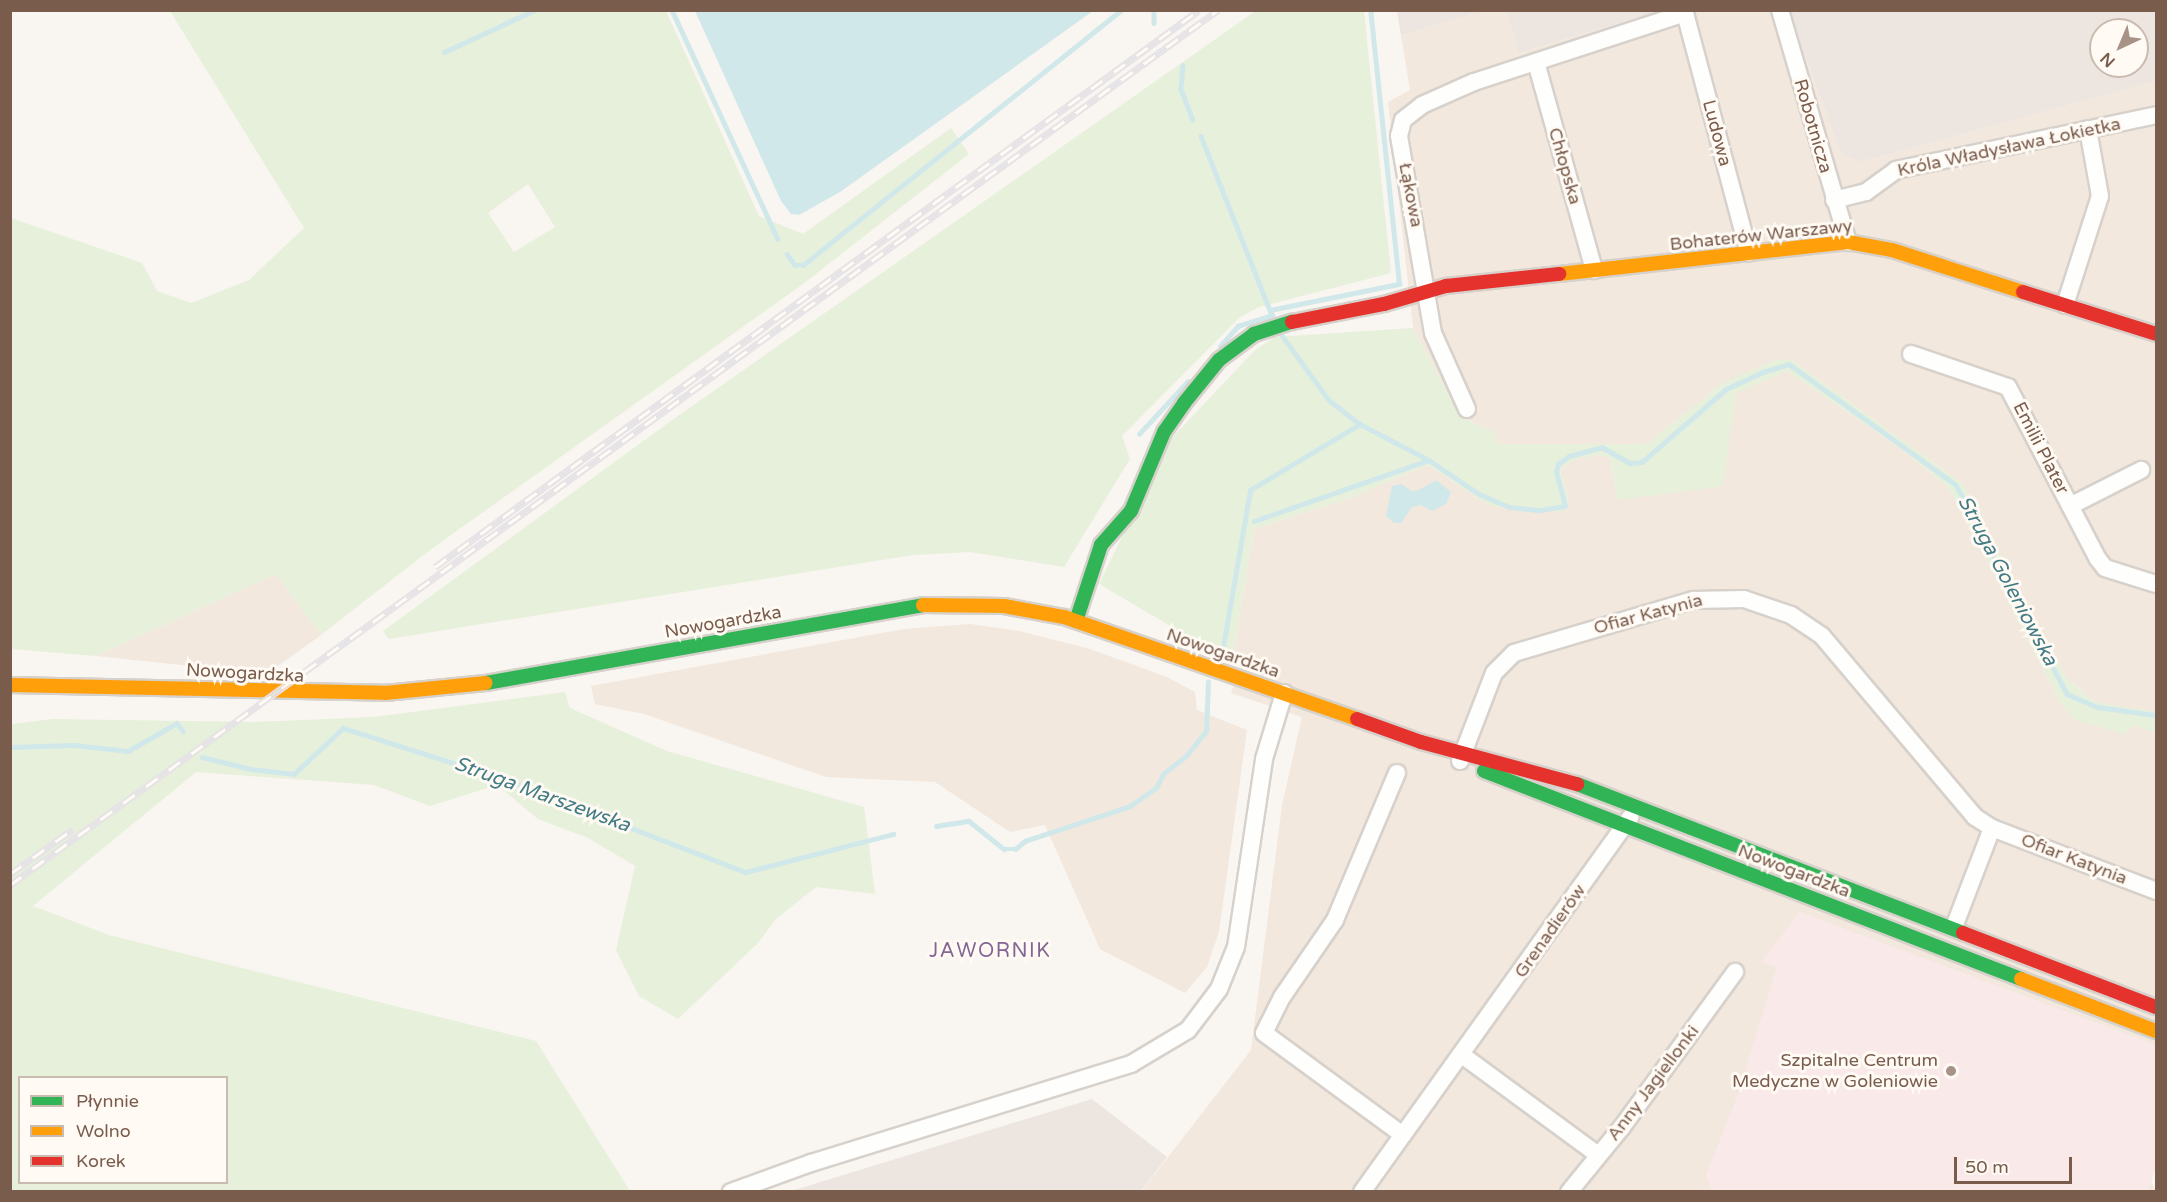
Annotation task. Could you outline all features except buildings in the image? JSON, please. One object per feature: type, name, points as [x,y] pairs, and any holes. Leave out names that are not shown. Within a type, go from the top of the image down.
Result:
[{"type":"street","name":"Robotnicza","points":[[1780,10],[1848,242]]},
{"type":"street","name":"Łąkowa","points":[[1467,409],[1433,333],[1428,290],[1400,136],[1403,120],[1422,105],[1536,62],[1685,14]]},
{"type":"street","name":"Ludowa","points":[[1685,14],[1749,253]]},
{"type":"street","name":"Chłopska","points":[[1536,62],[1594,270]]},
{"type":"street","name":"Króla Władysława Łokietka","points":[[1834,200],[1866,192],[1896,170],[2157,115]]},
{"type":"street","points":[[2065,305],[2100,196],[2088,129]]},
{"type":"street","name":"Bohaterów Warszawy","points":[[1076,621],[1101,545],[1131,511],[1164,432],[1219,360],[1254,334],[1287,323],[1384,304],[1428,290],[1848,242],[1892,250],[2157,334]]},
{"type":"street","name":"Emilii Plater","points":[[1911,354],[2008,387],[2105,568],[2157,584]]},
{"type":"street","name":"Emilii Plater","points":[[2070,506],[2141,470]]},
{"type":"street","name":"Ofiar Katynia","points":[[1462,756],[1494,673],[1514,653],[1693,600],[1743,599],[1791,615],[1822,636],[1963,805],[1992,828],[2157,891]]},
{"type":"street","name":"Nowogardzka","points":[[10,685],[385,693],[468,686],[923,605],[1004,606],[1076,621],[1462,756],[1625,826],[2157,1031]]},
{"type":"street","points":[[730,1191],[811,1163],[1131,1065],[1188,1030],[1219,989],[1236,947],[1262,768],[1284,693]]},
{"type":"street","name":"Nowogardzka","points":[[1462,756],[1559,778],[1954,927],[2157,1007]]},
{"type":"street","points":[[1397,773],[1335,920],[1282,998],[1264,1034],[1403,1135]]},
{"type":"street","name":"Grenadierów","points":[[1367,1190],[1403,1135],[1637,807]]},
{"type":"street","points":[[1954,927],[1992,828]]},
{"type":"street","name":"Anny Jagiellonki","points":[[1569,1191],[1597,1154],[1622,1127],[1735,972]]},
{"type":"street","points":[[1462,1055],[1597,1154]]},
{"type":"shaded area","points":[[1397,10],[1483,11],[1401,35]]},
{"type":"shaded area","points":[[1506,10],[1660,10],[1660,11],[1518,53]]},
{"type":"shaded area","points":[[1483,11],[1506,11],[1518,53],[1660,11],[1789,11],[1841,154],[1860,162],[2156,81],[2156,1167],[2151,1182],[2156,1191],[1141,1192],[1251,1050],[1282,805],[1302,717],[1231,693],[1243,660],[1233,655],[1254,529],[1350,498],[1428,465],[1489,505],[1569,501],[1560,469],[1577,458],[1598,455],[1610,458],[1618,500],[1736,392],[1787,371],[1900,448],[1949,488],[2062,705],[2073,718],[2085,693],[2067,679],[1963,484],[1792,360],[1724,382],[1647,444],[1498,444],[1493,431],[1460,417],[1413,328],[1388,102],[1410,90],[1401,35]]},
{"type":"shaded area","points":[[1789,11],[2156,11],[2156,81],[1860,162],[1841,154]]},
{"type":"shaded area","points":[[276,574],[321,635],[267,674],[96,656]]},
{"type":"shaded area","points":[[970,624],[1019,631],[1090,649],[1167,677],[1195,692],[1197,710],[1247,730],[1219,932],[1207,967],[1185,993],[1100,949],[1045,825],[1010,832],[935,782],[826,777],[644,714],[595,704],[591,686],[904,629]]},
{"type":"shaded area","name":"Szpitalne Centrum Medyczne w Goleniowie","points":[[1800,912],[2156,1045],[2156,1167],[2148,1191],[1712,1191],[1706,1175],[1737,1097],[1777,967],[1761,962]]},
{"type":"shaded area","points":[[1092,1099],[1167,1157],[1141,1191],[791,1191]]},
{"type":"green space","points":[[1257,10],[1364,11],[1391,273],[1259,307],[1239,318],[1122,436],[1130,459],[1064,567],[970,552],[913,555],[389,639],[383,631],[668,423]]},
{"type":"green space","points":[[170,11],[666,11],[759,216],[803,234],[951,128],[969,154],[803,284],[430,550],[321,635],[276,574],[96,656],[11,649],[11,218],[142,263],[157,291],[191,303],[249,280],[304,228]],"holes":[[[528,184],[555,227],[514,252],[488,213]]]},
{"type":"green space","points":[[1413,328],[1460,417],[1493,431],[1498,444],[1647,444],[1724,382],[1775,360],[1792,360],[1963,484],[2067,679],[2095,702],[2156,712],[2156,733],[2133,725],[2124,734],[2073,719],[2062,705],[1949,488],[1900,448],[1787,371],[1736,393],[1723,486],[1618,500],[1610,458],[1598,455],[1577,459],[1560,469],[1569,501],[1565,511],[1532,512],[1489,505],[1428,465],[1350,498],[1254,529],[1233,655],[1184,634],[1099,584],[1168,442],[1256,349],[1275,337]]},
{"type":"green space","points":[[565,692],[570,708],[667,751],[864,807],[875,894],[816,887],[776,919],[758,943],[678,1019],[639,996],[616,950],[635,866],[588,838],[538,819],[497,785],[430,806],[374,785],[196,772],[33,906],[109,935],[536,1041],[630,1191],[11,1191],[11,724],[53,719],[255,722],[374,717]]},
{"type":"water","points":[[695,11],[1093,11],[840,192],[799,215],[791,214],[781,201]]},
{"type":"water","points":[[1436,480],[1451,492],[1446,504],[1432,511],[1421,505],[1412,507],[1401,523],[1394,523],[1386,516],[1392,486],[1402,484],[1411,491],[1419,490]]},
{"type":"waterway","points":[[444,52],[535,10]]},
{"type":"waterway","points":[[672,10],[778,239]]},
{"type":"waterway","points":[[787,254],[795,265],[803,265],[1121,10]]},
{"type":"waterway","name":"Struga Goleniowska","points":[[1154,10],[1154,23]]},
{"type":"waterway","points":[[1270,310],[1399,284],[1370,10]]},
{"type":"waterway","name":"Struga Goleniowska","points":[[1183,65],[1181,89],[1193,120]]},
{"type":"waterway","name":"Struga Goleniowska","points":[[1201,136],[1273,318]]},
{"type":"waterway","points":[[1220,346],[1238,326],[1272,315]]},
{"type":"waterway","name":"Struga Goleniowska","points":[[1281,334],[1329,400],[1360,424],[1429,460],[1479,494],[1510,507],[1540,510],[1565,506],[1556,472],[1558,464],[1569,456],[1602,447],[1630,463],[1642,462],[1726,389],[1763,372],[1789,364],[1956,485],[2067,694],[2098,707],[2156,715]]},
{"type":"waterway","points":[[1139,434],[1188,381]]},
{"type":"waterway","name":"Struga Marszewska","points":[[1223,647],[1250,490],[1360,424]]},
{"type":"waterway","points":[[1254,521],[1429,460]]},
{"type":"waterway","name":"Struga Marszewska","points":[[936,826],[969,821],[1004,849],[1015,849],[1025,841],[1130,806],[1156,788],[1163,774],[1186,756],[1206,731],[1208,682]]},
{"type":"waterway","name":"Struga Marszewska","points":[[10,747],[74,745],[128,751],[177,723],[183,731]]},
{"type":"waterway","name":"Struga Marszewska","points":[[202,757],[251,769],[294,774],[343,728],[507,780],[746,872],[893,834]]},
{"type":"railway","points":[[435,567],[1199,10]]},
{"type":"railway","points":[[10,885],[1218,10]]},
{"type":"railway","points":[[10,874],[73,829]]},
{"type":"traffic: fast","points":[[1076,621],[1101,545],[1131,511],[1164,432],[1184,403],[1219,360],[1254,334],[1292,322]]},
{"type":"traffic: fast","points":[[486,683],[923,605]]},
{"type":"traffic: fast","points":[[1484,771],[2021,979]]},
{"type":"traffic: fast","points":[[1577,784],[1963,933]]},
{"type":"traffic: slow","points":[[1559,274],[1848,242],[1892,250],[2023,292]]},
{"type":"traffic: slow","points":[[923,605],[1004,606],[1064,617],[1357,719]]},
{"type":"traffic: slow","points":[[10,685],[385,693],[486,683]]},
{"type":"traffic: slow","points":[[2021,979],[2156,1031]]},
{"type":"traffic: jam","points":[[1292,322],[1384,304],[1446,286],[1559,274]]},
{"type":"traffic: jam","points":[[2023,292],[2156,334]]},
{"type":"traffic: jam","points":[[1357,719],[1421,742],[1577,784]]},
{"type":"traffic: jam","points":[[1963,933],[2156,1007]]},
{"type":"place","name":"Szpitalne Centrum Medyczne w Goleniowie","points":[[1951,1071]]},
{"type":"district","name":"JAWORNIK","points":[[990,951]]}]
